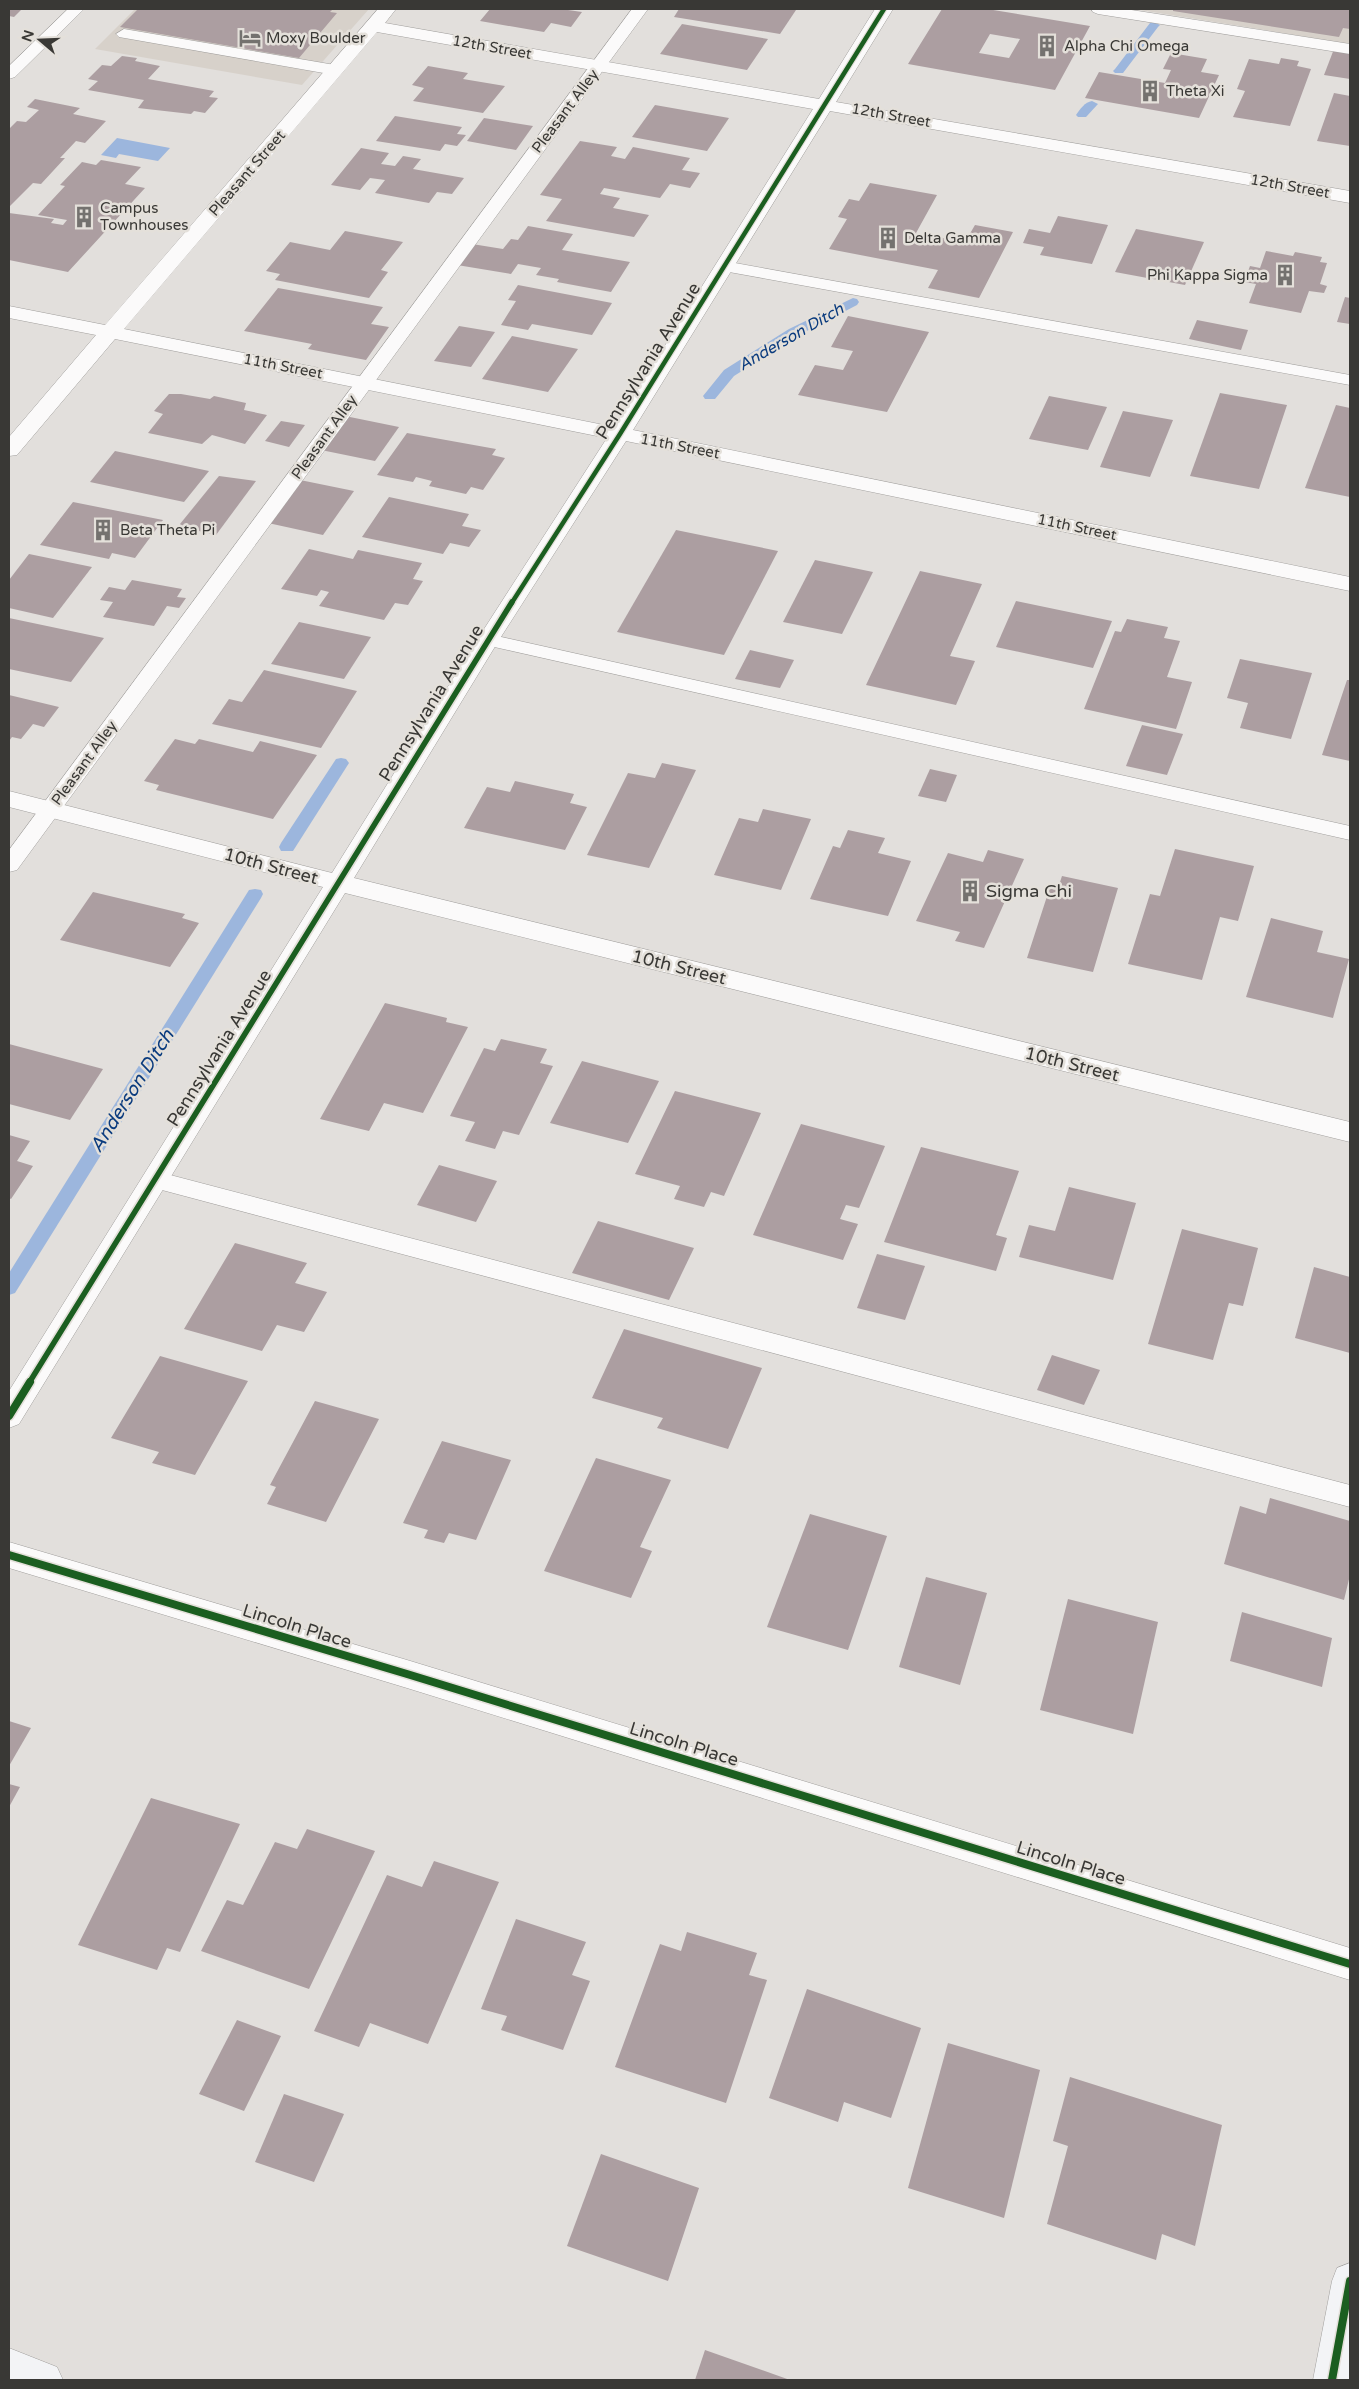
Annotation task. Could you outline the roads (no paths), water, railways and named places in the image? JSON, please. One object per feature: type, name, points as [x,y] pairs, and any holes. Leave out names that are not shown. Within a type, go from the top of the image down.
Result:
[{"type":"street","name":"Pleasant Street","points":[[9,450],[388,9]]},
{"type":"street","name":"Pennsylvania Avenue","points":[[9,1416],[488,640],[620,434],[884,9]]},
{"type":"street","name":"12th Street","points":[[372,26],[1350,196]]},
{"type":"street","name":"11th Street","points":[[9,312],[364,382],[1350,584]]},
{"type":"street","name":"10th Street","points":[[9,799],[337,883],[1350,1132]]},
{"type":"street","name":"Lincoln Place","points":[[9,1555],[426,1680],[1350,1964]]},
{"type":"street","points":[[1339,2373],[1350,2281]]},
{"type":"street","points":[[9,2367],[44,2380]]},
{"type":"lane","points":[[9,74],[76,9]]},
{"type":"lane","name":"Pleasant Alley","points":[[9,865],[640,9]]},
{"type":"lane","points":[[1098,9],[1350,49]]},
{"type":"lane","points":[[124,34],[335,70]]},
{"type":"lane","points":[[724,266],[1350,380]]},
{"type":"lane","points":[[488,640],[1350,833]]},
{"type":"lane","points":[[155,1180],[1350,1496]]},
{"type":"water","points":[[117,138],[170,148],[158,161],[119,154],[116,158],[101,155]]},
{"type":"waterway","name":"Anderson Ditch","points":[[1119,71],[1154,25]]},
{"type":"waterway","name":"Anderson Ditch","points":[[1082,115],[1092,104]]},
{"type":"waterway","name":"Anderson Ditch","points":[[710,396],[729,373],[794,332],[853,302]]},
{"type":"waterway","name":"Anderson Ditch","points":[[287,847],[341,763]]},
{"type":"waterway","name":"Anderson Ditch","points":[[9,1288],[255,894]]},
{"type":"place","name":"Moxy Boulder","points":[[250,38]]},
{"type":"place","name":"Alpha Chi Omega","points":[[1047,46]]},
{"type":"place","name":"Theta Xi","points":[[1150,91]]},
{"type":"place","name":"Campus Townhouses","points":[[84,217]]},
{"type":"place","name":"Delta Gamma","points":[[888,238]]},
{"type":"place","name":"Phi Kappa Sigma","points":[[1285,275]]},
{"type":"place","name":"Beta Theta Pi","points":[[103,530]]},
{"type":"place","name":"Sigma Chi","points":[[970,891]]}]
